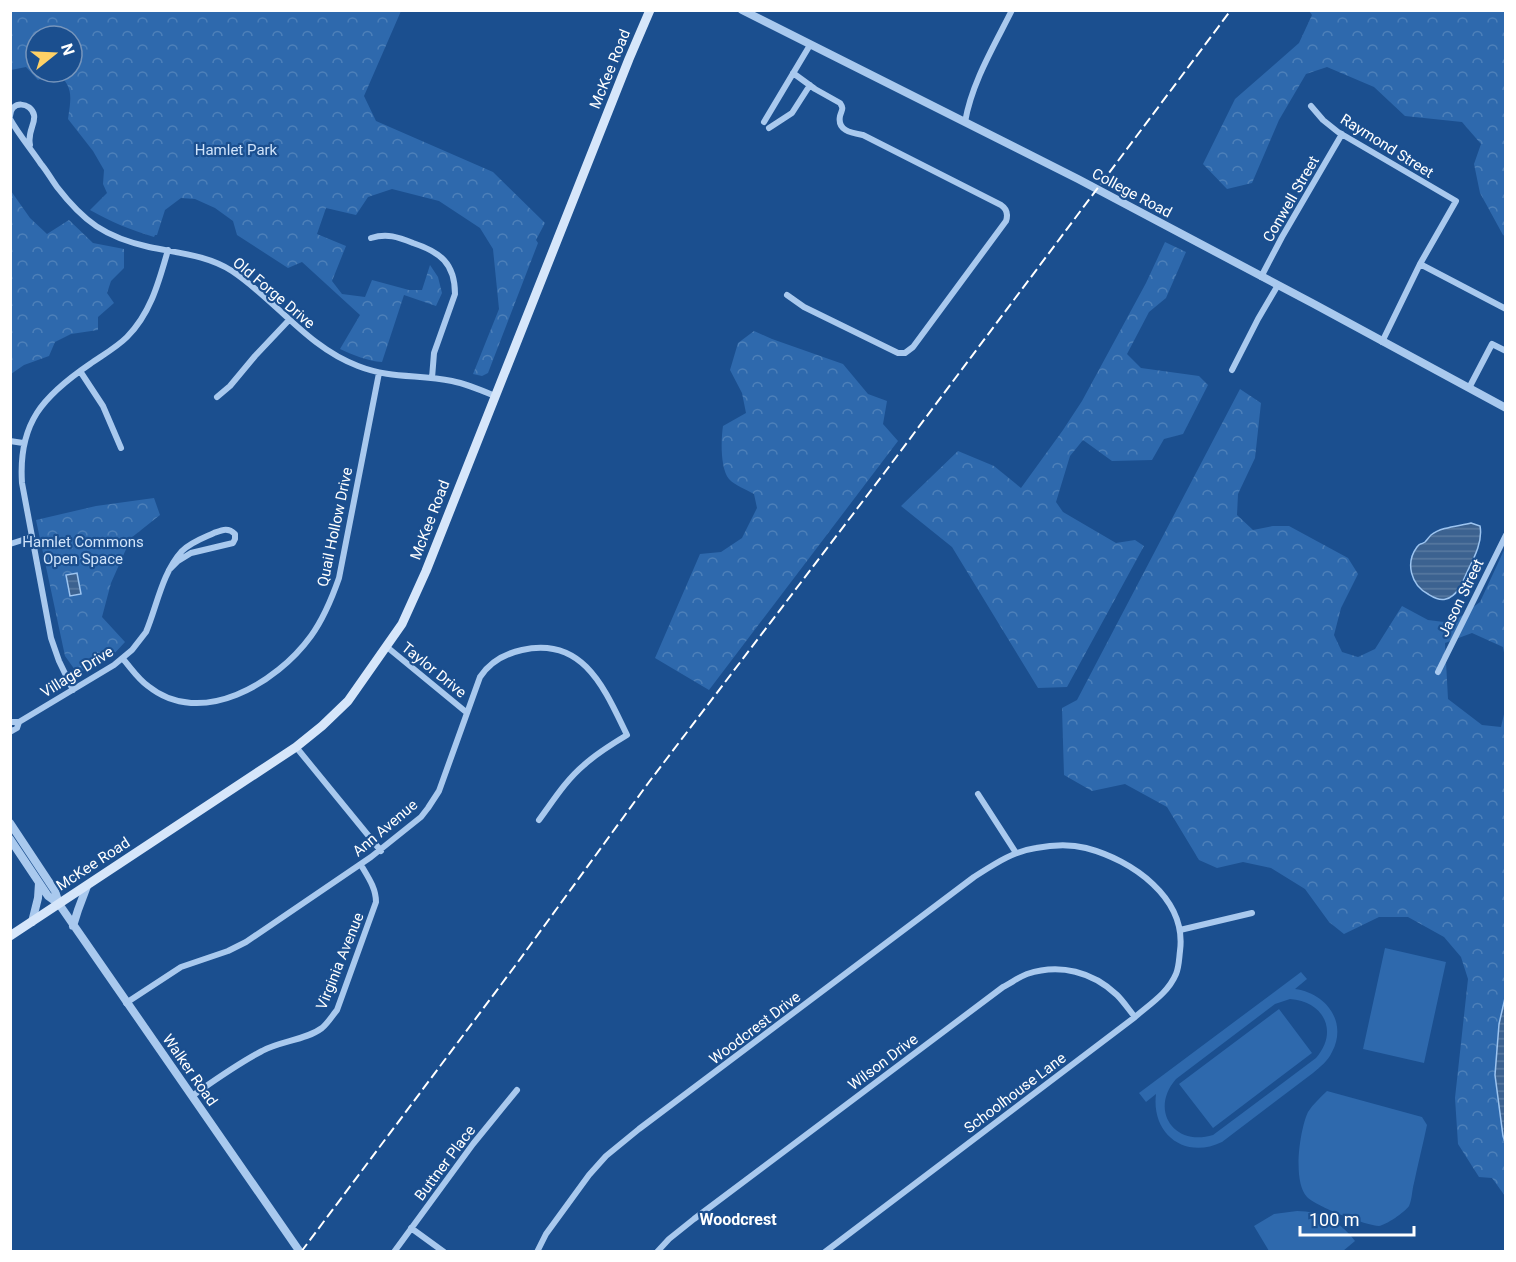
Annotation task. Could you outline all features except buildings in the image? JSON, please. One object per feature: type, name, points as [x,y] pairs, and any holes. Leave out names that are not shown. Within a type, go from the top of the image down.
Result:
[{"type":"main road","name":"McKee Road","points":[[10,936],[296,747],[322,726],[348,700],[387,647],[402,624],[426,572],[650,10]]},
{"type":"street","name":"College Road","points":[[742,10],[1078,179],[1506,408]]},
{"type":"street","points":[[965,122],[969,102],[984,66],[1012,10]]},
{"type":"street","points":[[764,122],[810,45]]},
{"type":"street","points":[[787,295],[804,307],[898,353],[905,353],[913,347],[990,244],[1007,216],[1001,205],[863,135],[849,133],[841,125],[843,106],[794,73]]},
{"type":"street","points":[[769,129],[792,113],[810,85]]},
{"type":"street","name":"Old Forge Drive","points":[[32,151],[28,137],[34,114],[25,105],[20,104],[11,111],[10,118],[32,151],[56,186],[79,213],[99,229],[114,237],[149,247],[190,254],[232,271],[317,345],[346,362],[393,376],[460,382],[495,396]]},
{"type":"street","name":"Raymond Street","points":[[1311,106],[1323,120],[1342,134],[1456,201],[1420,264]]},
{"type":"street","name":"Conwell Street","points":[[1261,277],[1342,134]]},
{"type":"street","points":[[371,238],[394,236],[429,249],[445,260],[453,276],[455,294],[434,353],[432,378]]},
{"type":"street","points":[[73,690],[51,638],[22,483],[23,443],[41,406],[60,386],[129,336],[151,302],[168,250]]},
{"type":"street","points":[[1382,342],[1420,264],[1506,309]]},
{"type":"street","points":[[1232,370],[1278,285]]},
{"type":"street","points":[[217,397],[230,386],[289,320]]},
{"type":"street","points":[[1469,388],[1492,344],[1506,351]]},
{"type":"street","points":[[80,371],[103,406],[121,448]]},
{"type":"street","name":"Quail Hollow Drive","points":[[123,659],[139,679],[158,693],[179,701],[205,703],[219,701],[248,689],[275,673],[299,651],[323,616],[339,578],[379,373]]},
{"type":"street","points":[[10,441],[23,443]]},
{"type":"street","name":"Village Drive","points":[[10,732],[17,728],[19,722],[123,659],[146,632],[169,570],[182,551],[198,540],[225,530],[232,530],[235,534],[233,543],[190,553],[169,570]]},
{"type":"street","name":"Jason Street","points":[[1438,672],[1506,535]]},
{"type":"street","points":[[10,544],[32,537]]},
{"type":"street","name":"Taylor Drive","points":[[387,647],[466,712]]},
{"type":"street","name":"Ann Avenue","points":[[126,1003],[181,967],[228,951],[246,942],[361,865],[421,817],[434,800],[441,784],[480,677],[491,664],[509,653],[546,648],[567,654],[592,672],[604,689],[627,735],[584,765],[539,820]]},
{"type":"street","points":[[10,722],[19,722]]},
{"type":"street","points":[[296,747],[381,850]]},
{"type":"street","points":[[978,794],[1016,854]]},
{"type":"street","name":"Walker Road","points":[[10,823],[55,891],[59,904],[73,926],[300,1251]]},
{"type":"street","name":"Walker Road","points":[[10,839],[48,896],[59,904]]},
{"type":"street","name":"Woodcrest Drive","points":[[537,1251],[546,1234],[589,1175],[606,1156],[1000,860],[1035,848],[1070,845],[1111,856],[1142,874],[1163,895],[1172,909],[1180,930]]},
{"type":"street","name":"Virginia Avenue","points":[[192,1096],[252,1056],[277,1044],[316,1032],[330,1020],[337,1010],[376,902],[374,887],[361,865]]},
{"type":"street","points":[[32,922],[39,882]]},
{"type":"street","points":[[73,926],[87,886]]},
{"type":"street","points":[[1180,930],[1252,913]]},
{"type":"street","name":"Schoolhouse Lane","points":[[825,1251],[1164,993],[1179,965],[1180,930]]},
{"type":"street","name":"Wilson Drive","points":[[657,1251],[704,1212],[1003,987],[1026,974],[1057,969],[1073,970],[1085,974],[1117,996],[1135,1017]]},
{"type":"street","name":"Buttner Place","points":[[394,1251],[473,1144],[517,1090]]},
{"type":"street","points":[[411,1228],[444,1251]]},
{"type":"green space","name":"Hamlet Park","points":[[11,10],[401,11],[364,96],[376,121],[493,172],[545,223],[536,240],[538,243],[488,373],[482,376],[473,374],[499,309],[493,249],[480,228],[439,201],[392,189],[368,197],[356,215],[326,208],[317,234],[346,246],[332,281],[342,294],[365,297],[372,280],[409,290],[422,290],[430,265],[438,277],[442,293],[436,306],[404,295],[382,362],[361,357],[340,349],[360,315],[302,262],[288,268],[237,235],[233,221],[215,208],[195,199],[181,198],[165,210],[157,235],[154,237],[90,210],[107,193],[103,184],[104,170],[93,151],[68,119],[70,93],[67,84],[84,84],[84,24],[24,24],[24,67],[11,70]]},
{"type":"green space","points":[[1309,11],[1505,11],[1505,236],[1480,193],[1474,164],[1481,144],[1462,122],[1405,116],[1374,87],[1327,67],[1306,74],[1279,120],[1252,183],[1227,189],[1203,164],[1235,99],[1299,43],[1312,15]]},
{"type":"green space","points":[[11,191],[30,218],[47,234],[69,220],[93,243],[124,249],[124,268],[111,281],[107,293],[114,303],[98,317],[98,330],[71,334],[55,342],[49,356],[24,365],[11,374]]},
{"type":"green space","points":[[1165,242],[1186,252],[1166,298],[1149,312],[1127,354],[1141,368],[1199,376],[1208,385],[1183,434],[1164,439],[1152,460],[1112,461],[1083,440],[1070,456],[1056,502],[1063,512],[1116,543],[1135,540],[1144,546],[1067,687],[1038,688],[952,547],[901,506],[958,451],[994,466],[1021,488],[1082,401],[1146,283]]},
{"type":"green space","points":[[754,331],[843,364],[868,394],[887,401],[883,424],[898,441],[709,690],[655,658],[700,554],[721,552],[742,538],[757,508],[754,494],[734,483],[726,474],[722,446],[723,426],[746,413],[742,393],[730,370],[738,343]]},
{"type":"green space","points":[[1240,389],[1261,403],[1255,458],[1238,494],[1237,515],[1253,530],[1289,526],[1348,558],[1358,574],[1341,608],[1334,635],[1342,652],[1358,657],[1375,649],[1402,606],[1428,620],[1452,623],[1480,602],[1505,548],[1505,658],[1503,647],[1472,633],[1445,643],[1448,699],[1482,725],[1501,727],[1505,710],[1506,998],[1499,1024],[1495,1075],[1505,1142],[1505,1196],[1492,1178],[1479,1177],[1458,1144],[1455,1098],[1468,979],[1461,957],[1444,937],[1408,917],[1379,917],[1344,934],[1329,922],[1305,889],[1271,868],[1243,862],[1217,868],[1199,860],[1167,807],[1125,784],[1092,791],[1064,775],[1062,708],[1077,700]]},
{"type":"green space","name":"Hamlet Commons Open Space","points":[[154,498],[160,515],[131,538],[111,583],[102,617],[125,642],[112,656],[82,671],[75,670],[65,656],[36,520],[96,506]]},
{"type":"green space","points":[[1385,948],[1446,962],[1424,1063],[1363,1049]]},
{"type":"green space","points":[[1301,972],[1307,979],[1295,989],[1316,996],[1325,1003],[1335,1020],[1336,1041],[1326,1061],[1222,1142],[1208,1147],[1195,1148],[1173,1140],[1159,1121],[1156,1094],[1146,1102],[1139,1093]],"holes":[[[1290,999],[1312,1005],[1319,1012],[1327,1028],[1323,1048],[1316,1058],[1213,1135],[1187,1136],[1177,1131],[1166,1114],[1165,1103],[1168,1091],[1176,1079],[1275,1004]]]},
{"type":"green space","points":[[1279,1009],[1312,1053],[1213,1128],[1179,1084]]},
{"type":"green space","points":[[1327,1091],[1422,1117],[1427,1125],[1411,1201],[1400,1215],[1391,1221],[1379,1226],[1364,1223],[1312,1201],[1302,1189],[1299,1155],[1302,1130],[1308,1112]]},
{"type":"green space","points":[[1297,1211],[1314,1213],[1330,1219],[1343,1228],[1355,1241],[1343,1251],[1269,1251],[1254,1226],[1274,1214]]},
{"type":"shaded area","points":[[1471,523],[1480,526],[1479,543],[1457,591],[1450,597],[1439,599],[1422,590],[1412,573],[1413,553],[1435,532]]},
{"type":"shaded area","points":[[77,573],[81,594],[70,596],[66,575]]},
{"type":"shaded area","points":[[1505,998],[1505,1142],[1495,1075],[1499,1024]]},
{"type":"railway","points":[[301,1252],[649,782],[885,472],[1231,10]]},
{"type":"district","name":"Woodcrest","points":[[738,1219]]}]
